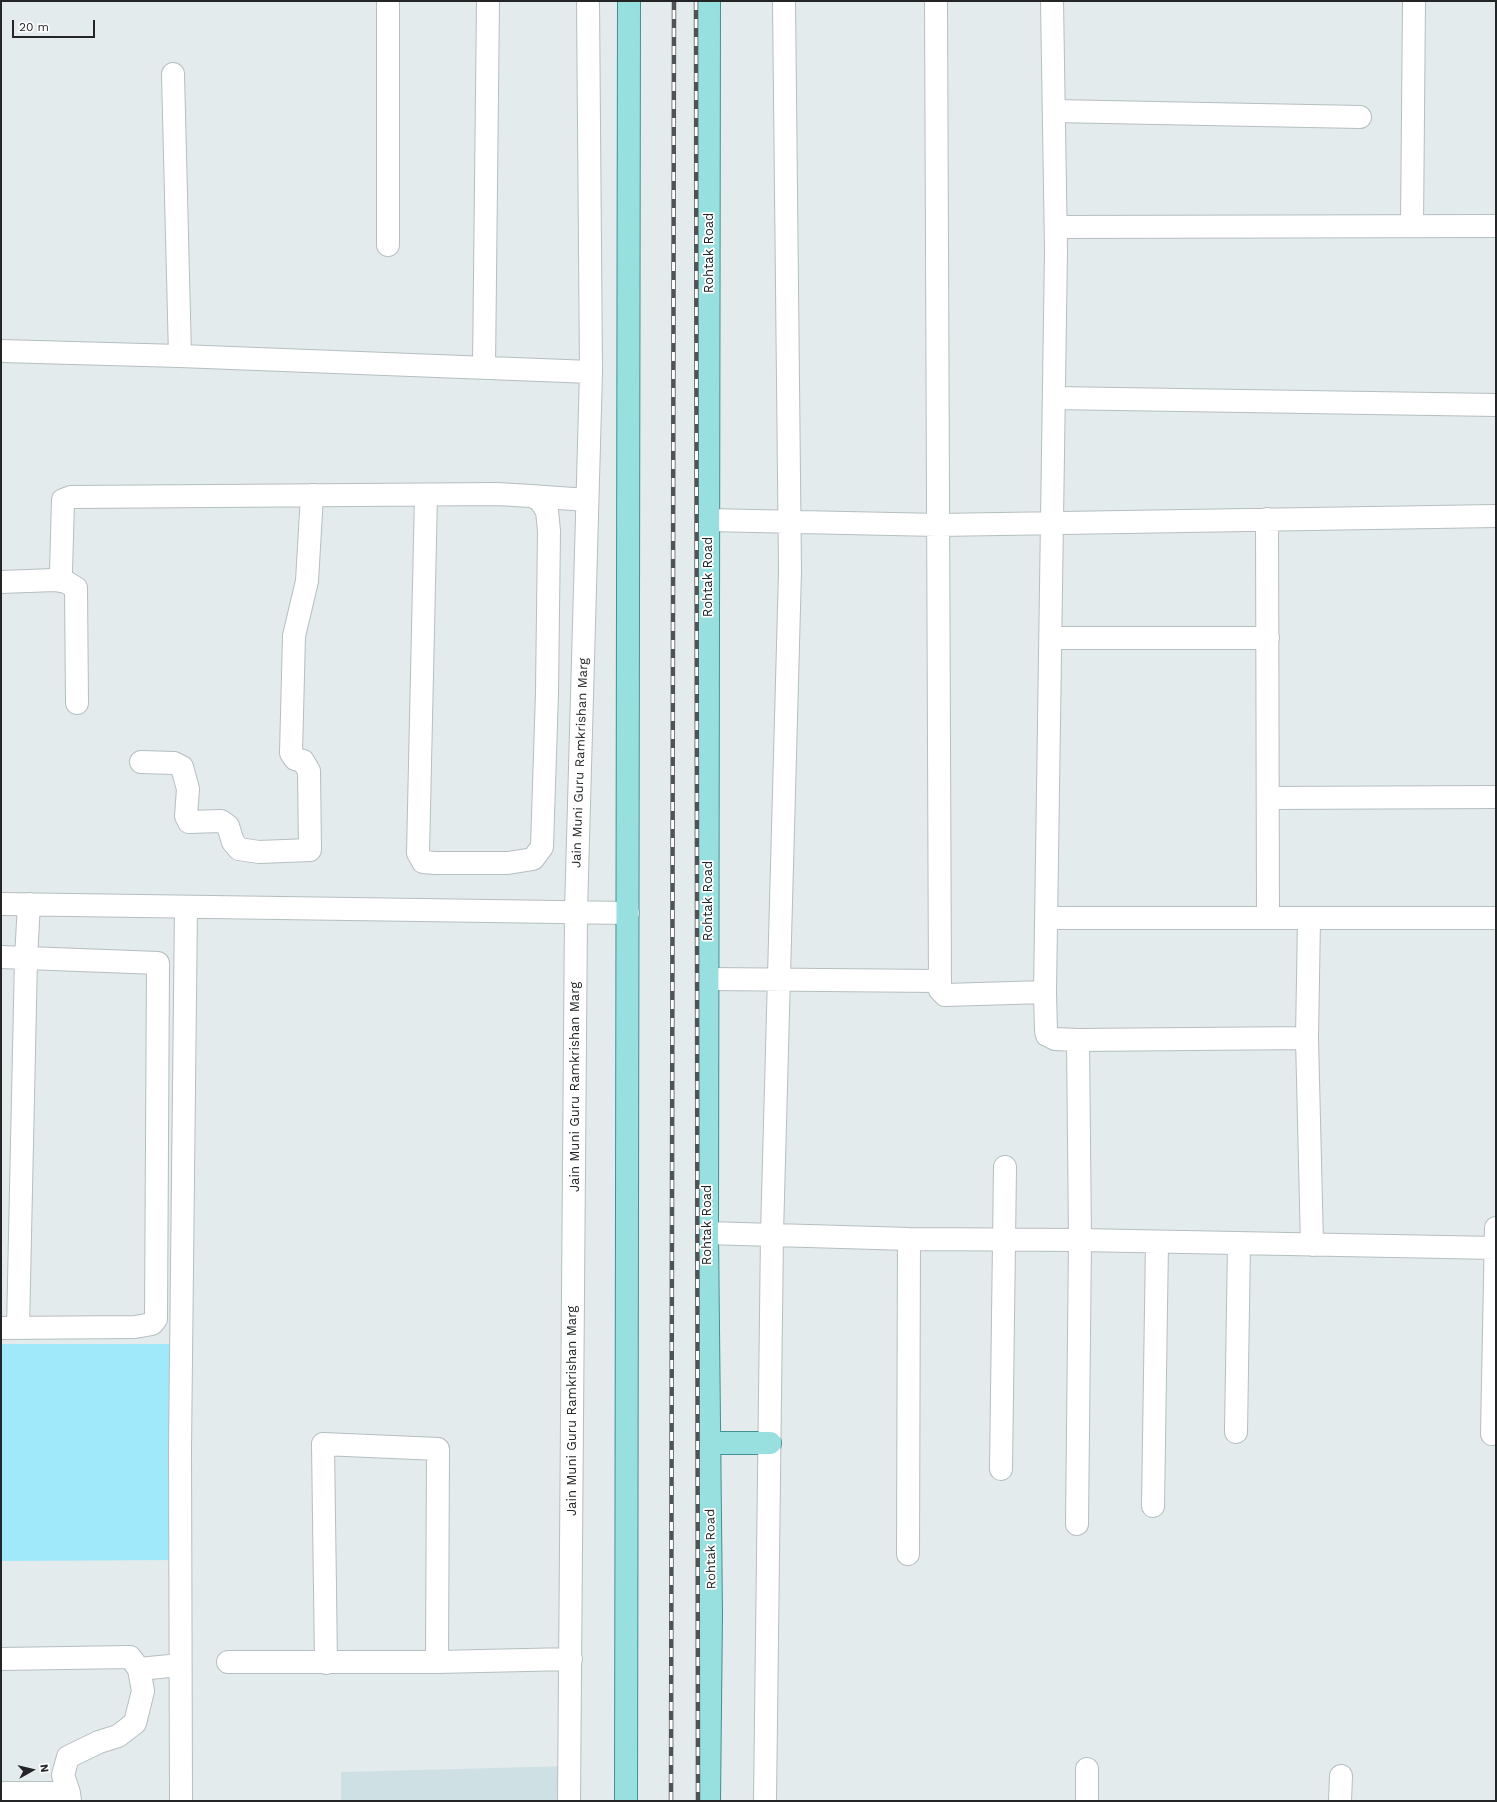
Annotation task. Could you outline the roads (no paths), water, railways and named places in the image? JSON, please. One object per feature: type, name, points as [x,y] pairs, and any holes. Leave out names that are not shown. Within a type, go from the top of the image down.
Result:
[{"type":"main road","points":[[626,1801],[629,1]]},
{"type":"main road","name":"Rohtak Road","points":[[709,1],[707,1233],[711,1614],[709,1801]]},
{"type":"main road","points":[[710,1443],[770,1443]]},
{"type":"street","points":[[388,1],[388,245]]},
{"type":"street","points":[[484,368],[488,1]]},
{"type":"street","name":"Jain Muni Guru Ramkrishan Marg","points":[[570,1801],[576,912],[591,372],[588,1]]},
{"type":"street","points":[[764,1801],[772,1234],[790,571],[784,1]]},
{"type":"street","points":[[936,1],[940,992],[944,995],[1046,992]]},
{"type":"street","points":[[1052,1],[1056,227],[1046,992],[1047,1034],[1055,1039],[1078,1040],[1307,1038]]},
{"type":"street","points":[[1412,226],[1414,1]]},
{"type":"street","points":[[174,74],[180,356]]},
{"type":"street","points":[[1054,111],[1360,117]]},
{"type":"street","points":[[1056,227],[1496,226]]},
{"type":"street","points":[[1,351],[180,356],[591,372]]},
{"type":"street","points":[[1054,398],[1496,405]]},
{"type":"street","points":[[55,580],[61,572],[63,500],[65,498],[498,494],[587,500]]},
{"type":"street","points":[[426,495],[418,853],[423,862],[435,864],[508,863],[533,859],[542,847],[547,692],[549,531],[547,511],[539,500],[531,496]]},
{"type":"street","points":[[141,762],[174,763],[182,767],[188,790],[186,816],[189,822],[221,821],[228,826],[233,842],[239,848],[259,852],[310,850],[309,771],[303,761],[295,759],[291,753],[294,636],[307,581],[312,496]]},
{"type":"street","points":[[708,520],[938,525],[1496,516]]},
{"type":"street","points":[[1267,520],[1268,918]]},
{"type":"street","points":[[1,582],[55,580],[66,582],[76,588],[77,703]]},
{"type":"street","points":[[1051,638],[1268,638]]},
{"type":"street","points":[[1268,798],[1496,797]]},
{"type":"street","points":[[1,904],[628,913]]},
{"type":"street","points":[[1,957],[26,958],[158,962],[156,1319],[152,1324],[135,1327],[9,1328],[26,958],[29,904]]},
{"type":"street","points":[[181,1801],[180,1440],[186,907]]},
{"type":"street","points":[[1047,918],[1496,918]]},
{"type":"street","points":[[1309,918],[1307,1038],[1312,1245]]},
{"type":"street","points":[[708,979],[778,981],[939,981]]},
{"type":"street","points":[[1077,1524],[1080,1240],[1078,1040]]},
{"type":"street","points":[[1001,1469],[1005,1167]]},
{"type":"street","points":[[707,1233],[909,1239],[1080,1240],[1312,1245],[1496,1241],[1492,1434]]},
{"type":"street","points":[[908,1554],[909,1239]]},
{"type":"street","points":[[1153,1506],[1157,1242]]},
{"type":"street","points":[[1236,1432],[1239,1244]]},
{"type":"street","points":[[326,1662],[323,1444],[438,1448],[437,1662]]},
{"type":"street","points":[[1,1659],[130,1657],[139,1669],[143,1691],[135,1723],[118,1736],[99,1742],[68,1757],[63,1775],[70,1797],[1,1793]]},
{"type":"street","points":[[228,1662],[437,1662],[571,1659]]},
{"type":"street","points":[[139,1669],[180,1665]]},
{"type":"street","points":[[1087,1769],[1088,1801]]},
{"type":"street","points":[[1340,1801],[1341,1776]]},
{"type":"railway","points":[[671,1801],[674,1]]},
{"type":"railway","points":[[696,1],[698,1801]]}]
